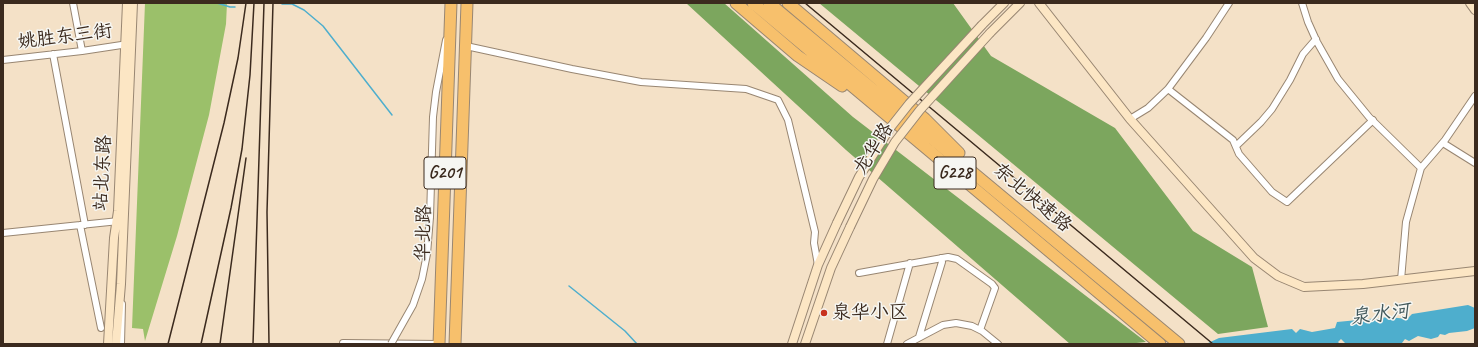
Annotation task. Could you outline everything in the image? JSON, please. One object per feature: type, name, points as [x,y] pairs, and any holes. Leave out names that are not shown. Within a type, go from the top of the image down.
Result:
[{"type":"highway","name":"华北路","points":[[439,344],[451,3]]},
{"type":"highway","name":"华北路","points":[[455,344],[467,3]]},
{"type":"highway","points":[[736,3],[798,56],[829,78],[876,107]]},
{"type":"highway","name":"东北快速路","points":[[752,3],[1159,343]]},
{"type":"highway","name":"东北快速路","points":[[769,3],[1177,343]]},
{"type":"highway","points":[[788,3],[939,132],[987,184]]},
{"type":"street","points":[[73,3],[82,51]]},
{"type":"street","name":"站北东路","points":[[116,344],[121,284],[120,221],[128,44],[127,3]]},
{"type":"street","name":"站北东路","points":[[128,44],[133,3]]},
{"type":"street","name":"龙华路","points":[[792,344],[818,265],[859,177],[890,128],[910,104],[1004,3]]},
{"type":"street","name":"龙华路","points":[[805,344],[831,268],[873,179],[895,142],[920,110],[990,32],[1020,3]]},
{"type":"street","points":[[1039,3],[1130,119],[1254,258],[1278,276],[1304,287],[1363,284],[1475,271]]},
{"type":"street","points":[[1130,119],[1148,108],[1168,89],[1206,38],[1229,3]]},
{"type":"street","points":[[1302,3],[1308,22],[1338,80],[1373,120],[1421,168]]},
{"type":"street","points":[[1470,3],[1475,10]]},
{"type":"street","points":[[391,344],[413,305],[422,279],[427,254],[430,217],[433,117],[436,92],[450,21]]},
{"type":"street","points":[[1236,146],[1272,109],[1290,80],[1303,54],[1316,39]]},
{"type":"street","name":"姚胜东三街","points":[[3,60],[128,44]]},
{"type":"street","points":[[466,46],[572,70],[641,82],[746,89],[778,100],[788,120],[815,232],[814,243],[818,265]]},
{"type":"street","points":[[53,54],[101,328]]},
{"type":"street","points":[[1168,89],[1233,140],[1239,154],[1272,192],[1287,202],[1373,120]]},
{"type":"street","points":[[1401,280],[1406,222],[1421,168],[1443,143],[1475,96]]},
{"type":"street","points":[[1443,143],[1475,163]]},
{"type":"street","points":[[3,233],[120,221]]},
{"type":"street","name":"站北东路","points":[[108,344],[114,238],[120,221]]},
{"type":"street","points":[[859,273],[948,257],[957,259],[992,284],[995,288],[980,330]]},
{"type":"street","points":[[919,337],[942,262],[941,258]]},
{"type":"street","points":[[887,344],[910,263]]},
{"type":"street","points":[[121,284],[123,311],[121,344]]},
{"type":"street","points":[[907,344],[943,325],[956,323],[972,326],[980,330],[998,344]]},
{"type":"street","points":[[343,343],[439,344]]},
{"type":"green space","points":[[145,3],[227,3],[226,24],[209,115],[177,236],[145,341],[143,329],[132,328]]},
{"type":"green space","points":[[686,3],[724,3],[853,117],[1146,342],[1127,344],[1070,344],[846,150]]},
{"type":"green space","points":[[819,3],[953,3],[991,56],[1115,128],[1193,231],[1252,267],[1268,327],[1218,334]]},
{"type":"water","name":"泉水河","points":[[1468,305],[1475,308],[1475,328],[1445,335],[1440,334],[1438,337],[1431,339],[1418,336],[1409,341],[1405,339],[1402,343],[1397,344],[1345,344],[1341,339],[1338,342],[1340,344],[1206,344],[1219,338],[1292,329],[1296,333],[1300,329],[1312,332],[1335,328],[1337,322],[1389,317],[1407,319],[1412,314]]},
{"type":"waterway","points":[[217,3],[235,7]]},
{"type":"waterway","points":[[282,4],[292,4],[304,10],[323,26],[392,115]]},
{"type":"waterway","points":[[569,286],[625,331],[637,344]]},
{"type":"railway","points":[[168,344],[224,123],[238,58],[246,3]]},
{"type":"railway","points":[[201,344],[231,208],[242,149],[250,75],[254,3]]},
{"type":"railway","points":[[253,344],[264,3]]},
{"type":"railway","points":[[269,344],[267,212],[273,3]]},
{"type":"railway","points":[[805,3],[1213,344]]},
{"type":"railway","points":[[220,344],[246,158]]},
{"type":"place","name":"泉华小区","points":[[824,313]]}]
